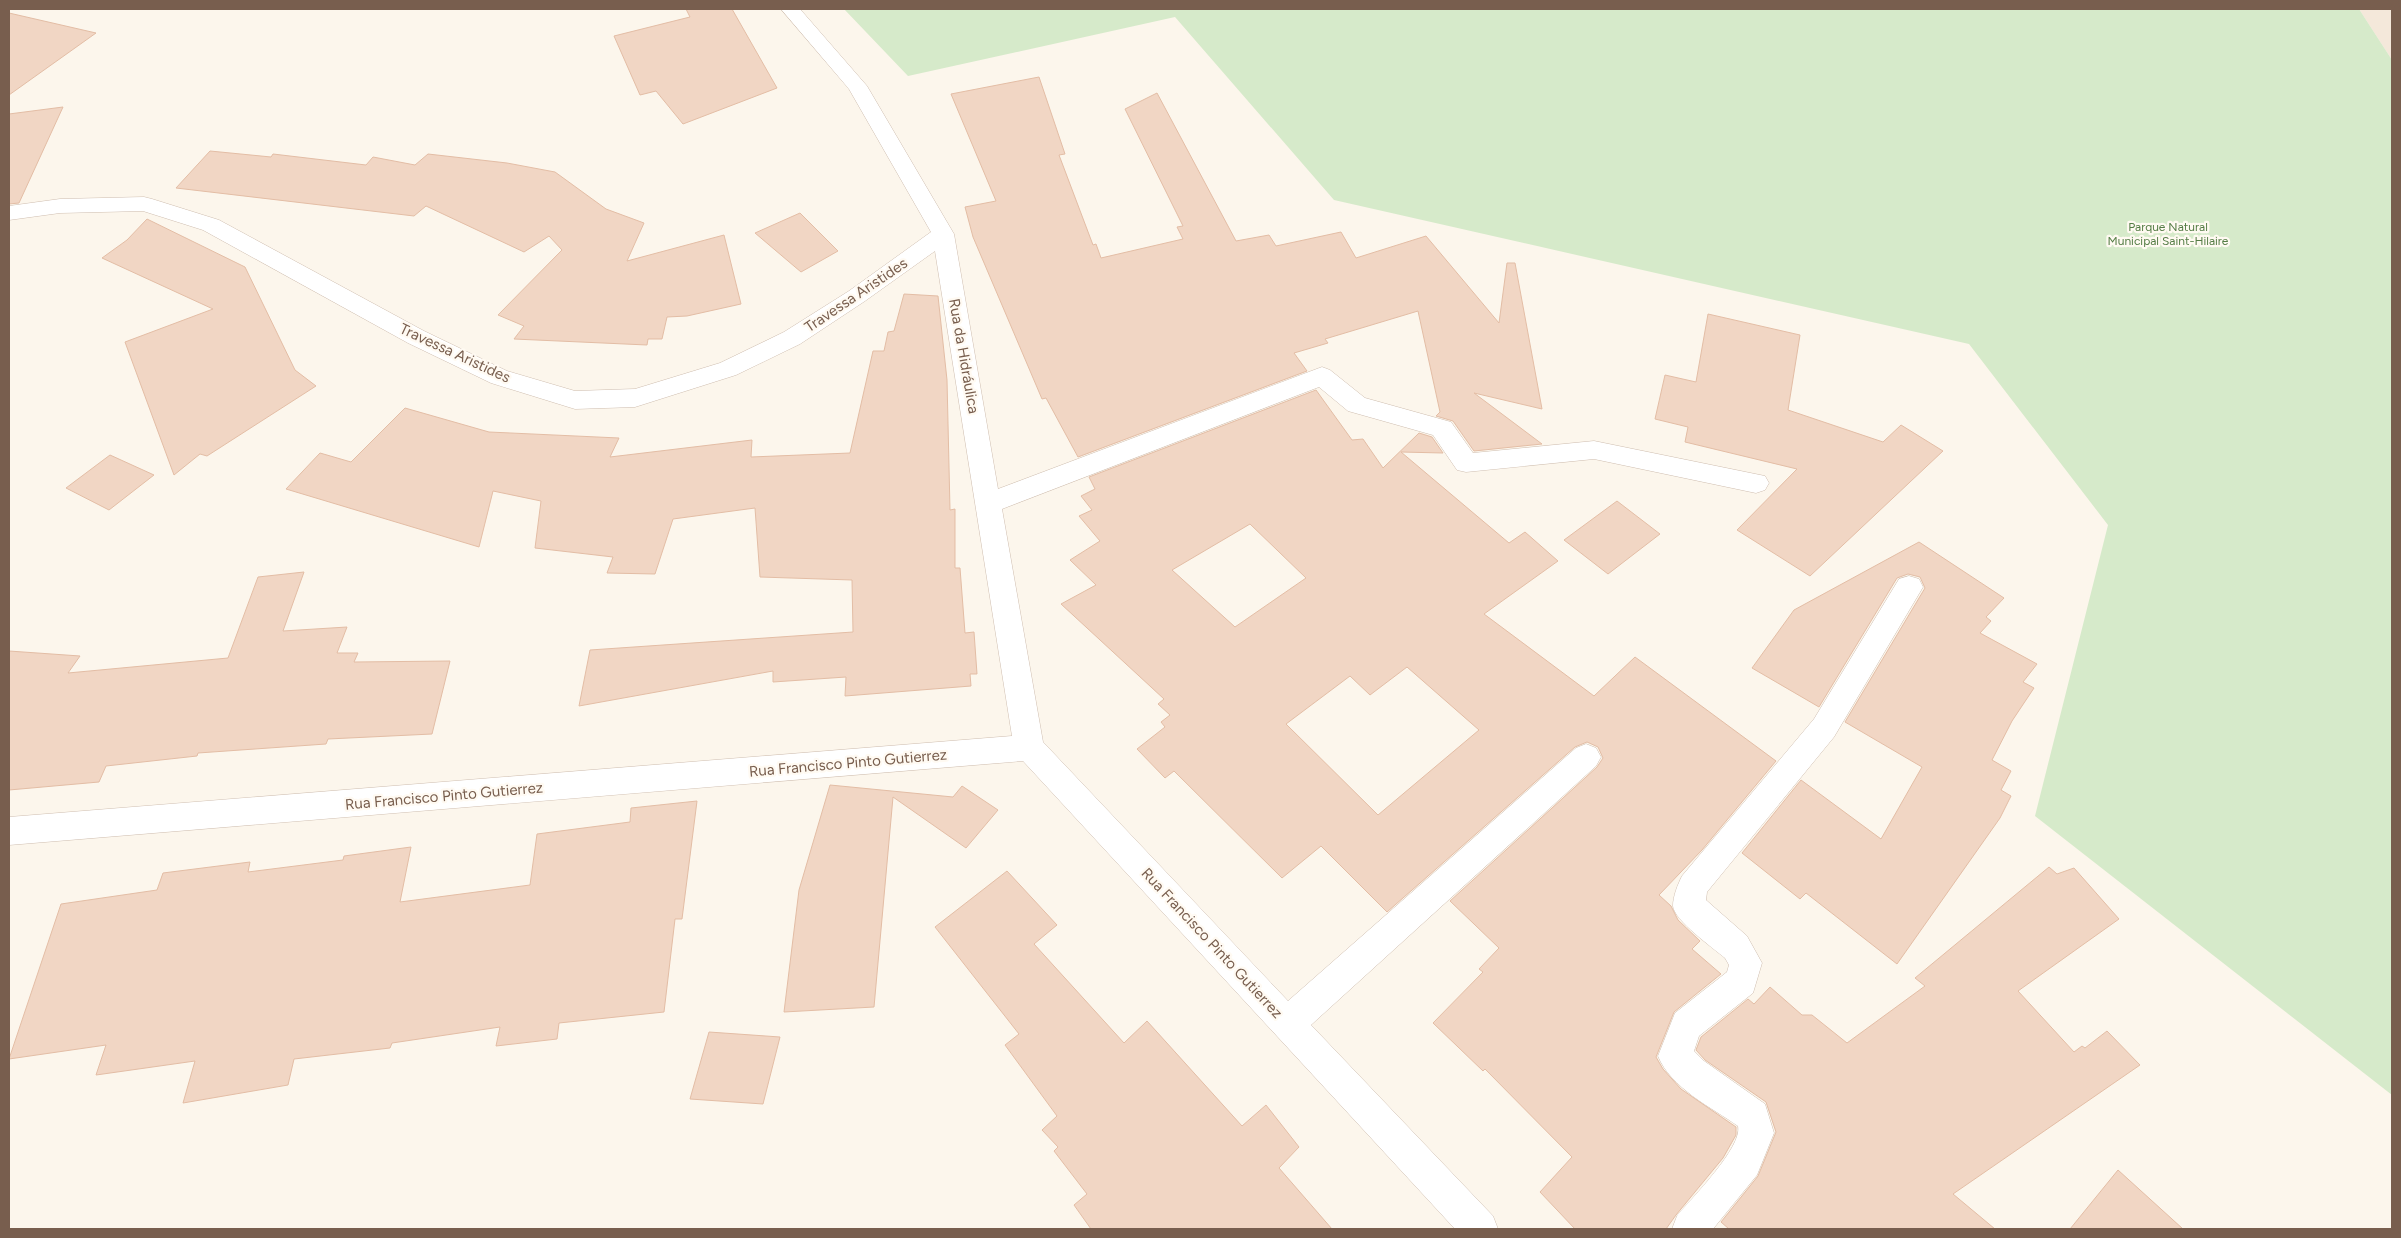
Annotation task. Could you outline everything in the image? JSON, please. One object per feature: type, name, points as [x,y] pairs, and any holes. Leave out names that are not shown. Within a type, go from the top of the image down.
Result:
[{"type":"street","name":"Rua da Hidráulica","points":[[790,9],[857,86],[943,234],[1029,748]]},
{"type":"street","name":"Travessa Aristides","points":[[9,213],[60,206],[144,204],[211,225],[416,337],[499,377],[575,400],[635,398],[728,369],[792,338],[857,296],[943,234]]},
{"type":"street","points":[[989,503],[1322,376],[1357,405],[1442,428],[1466,463],[1594,450],[1756,483]]},
{"type":"street","points":[[1690,1229],[1744,1162],[1757,1133],[1753,1116],[1692,1073],[1675,1056],[1687,1026],[1741,982],[1746,963],[1736,947],[1689,906],[1693,886],[1824,728],[1909,587]]},
{"type":"street","name":"Rua Francisco Pinto Gutierrez","points":[[9,832],[1029,748],[1480,1229]]},
{"type":"street","points":[[1287,1024],[1586,757]]},
{"type":"shaded area","points":[[2359,9],[2392,9],[2392,60]]},
{"type":"green space","name":"Parque Natural Municipal Saint-Hilaire","points":[[844,9],[2359,9],[2392,60],[2392,1095],[2035,816],[2108,525],[1969,344],[1334,200],[1175,17],[908,76]]},
{"type":"building","points":[[686,9],[732,9],[777,88],[683,124],[656,91],[640,95],[614,36],[690,17]]},
{"type":"building","points":[[9,13],[96,33],[9,95]]},
{"type":"building","points":[[1039,77],[1065,154],[1059,155],[1093,245],[1096,244],[1101,258],[1183,239],[1177,227],[1183,226],[1125,109],[1157,93],[1236,241],[1269,235],[1276,246],[1341,232],[1356,258],[1426,236],[1499,323],[1507,263],[1515,263],[1542,409],[1474,393],[1542,444],[1474,451],[1453,421],[1436,416],[1440,412],[1418,311],[1325,339],[1328,343],[1294,353],[1307,371],[1078,457],[1046,398],[1042,399],[973,237],[965,207],[996,201],[951,94]]},
{"type":"building","points":[[63,107],[19,203],[9,204],[9,114]]},
{"type":"building","points":[[210,151],[271,157],[273,154],[366,165],[373,157],[415,165],[428,154],[507,163],[555,172],[606,209],[644,223],[627,261],[724,235],[741,304],[687,316],[667,317],[662,339],[648,339],[647,345],[514,339],[524,326],[498,315],[562,250],[549,236],[524,252],[426,206],[414,216],[176,188]]},
{"type":"building","points":[[800,213],[838,251],[801,272],[755,233]]},
{"type":"building","points":[[147,219],[245,267],[295,370],[316,386],[207,456],[200,454],[174,475],[125,342],[213,309],[102,258],[127,240]]},
{"type":"building","points":[[904,294],[938,296],[947,380],[950,510],[955,509],[955,568],[960,568],[965,633],[974,632],[977,674],[970,674],[971,686],[845,696],[846,677],[773,682],[773,671],[579,706],[590,650],[853,632],[852,580],[760,577],[755,508],[673,519],[655,574],[607,573],[613,557],[535,548],[541,501],[493,491],[479,547],[286,489],[320,453],[351,462],[405,408],[489,432],[619,438],[610,457],[752,440],[751,457],[850,453],[873,351],[884,351],[888,332],[894,331]]},
{"type":"building","points":[[1708,314],[1800,335],[1788,410],[1883,442],[1901,425],[1943,451],[1810,576],[1737,530],[1797,469],[1685,442],[1688,427],[1655,419],[1665,375],[1696,382]]},
{"type":"building","points":[[1316,390],[1352,440],[1363,439],[1383,468],[1419,433],[1432,437],[1443,453],[1401,452],[1509,543],[1525,532],[1558,561],[1484,614],[1594,696],[1635,657],[1776,761],[1702,850],[1659,895],[1671,906],[1678,920],[1700,941],[1692,949],[1721,974],[1674,1012],[1656,1057],[1663,1069],[1681,1089],[1736,1127],[1736,1135],[1723,1158],[1666,1229],[1575,1229],[1540,1192],[1572,1157],[1485,1069],[1483,1071],[1433,1023],[1483,972],[1479,969],[1499,948],[1450,901],[1597,767],[1603,758],[1598,747],[1587,742],[1575,747],[1387,912],[1321,846],[1282,878],[1174,771],[1165,778],[1137,749],[1165,727],[1161,722],[1170,715],[1158,704],[1164,699],[1061,604],[1096,585],[1070,560],[1100,541],[1079,516],[1092,510],[1081,496],[1095,489],[1089,477]],"holes":[[[1250,524],[1306,578],[1235,627],[1172,570]],[[1407,667],[1479,730],[1378,815],[1286,724],[1350,676],[1370,695]]]},
{"type":"building","points":[[110,455],[154,475],[109,510],[66,488]]},
{"type":"building","points":[[1617,501],[1660,534],[1608,574],[1564,540]]},
{"type":"building","points":[[1919,542],[2004,598],[1986,617],[1991,621],[1980,633],[2037,664],[2023,682],[2034,688],[2012,721],[1992,760],[2011,771],[2001,790],[2011,796],[2000,818],[1897,964],[1806,893],[1800,899],[1742,853],[1801,780],[1881,839],[1922,767],[1845,722],[1925,588],[1920,577],[1908,574],[1897,578],[1819,707],[1752,668],[1794,610]]},
{"type":"building","points":[[304,572],[283,631],[347,627],[337,653],[358,653],[354,662],[450,661],[432,734],[328,739],[326,744],[198,753],[197,756],[106,766],[99,782],[9,790],[9,651],[80,656],[68,673],[228,658],[258,577]]},
{"type":"building","points":[[830,785],[953,797],[962,786],[998,810],[966,848],[893,797],[874,1007],[784,1012],[799,890]]},
{"type":"building","points":[[697,801],[682,919],[675,919],[664,1012],[559,1023],[557,1039],[496,1046],[500,1027],[392,1043],[390,1048],[294,1059],[288,1085],[183,1103],[195,1061],[96,1075],[106,1045],[9,1059],[61,904],[157,890],[163,873],[250,862],[248,872],[343,860],[344,856],[411,847],[400,902],[530,885],[537,834],[630,822],[631,808]]},
{"type":"building","points":[[2049,867],[2057,874],[2074,868],[2119,919],[2018,991],[2074,1052],[2082,1046],[2085,1048],[2107,1031],[2140,1065],[1953,1194],[1995,1229],[1729,1229],[1721,1222],[1758,1176],[1776,1132],[1766,1102],[1705,1060],[1696,1050],[1701,1037],[1748,999],[1754,1004],[1770,987],[1802,1015],[1812,1015],[1847,1043],[1925,986],[1915,978]]},
{"type":"building","points":[[1007,871],[1057,925],[1034,944],[1124,1043],[1147,1021],[1242,1126],[1266,1105],[1299,1147],[1279,1168],[1332,1229],[1091,1229],[1074,1205],[1087,1194],[1054,1151],[1058,1147],[1042,1130],[1057,1116],[1005,1045],[1019,1034],[935,927]]},
{"type":"building","points":[[709,1032],[780,1037],[763,1104],[690,1099]]},
{"type":"building","points":[[2118,1170],[2183,1229],[2070,1229]]}]
